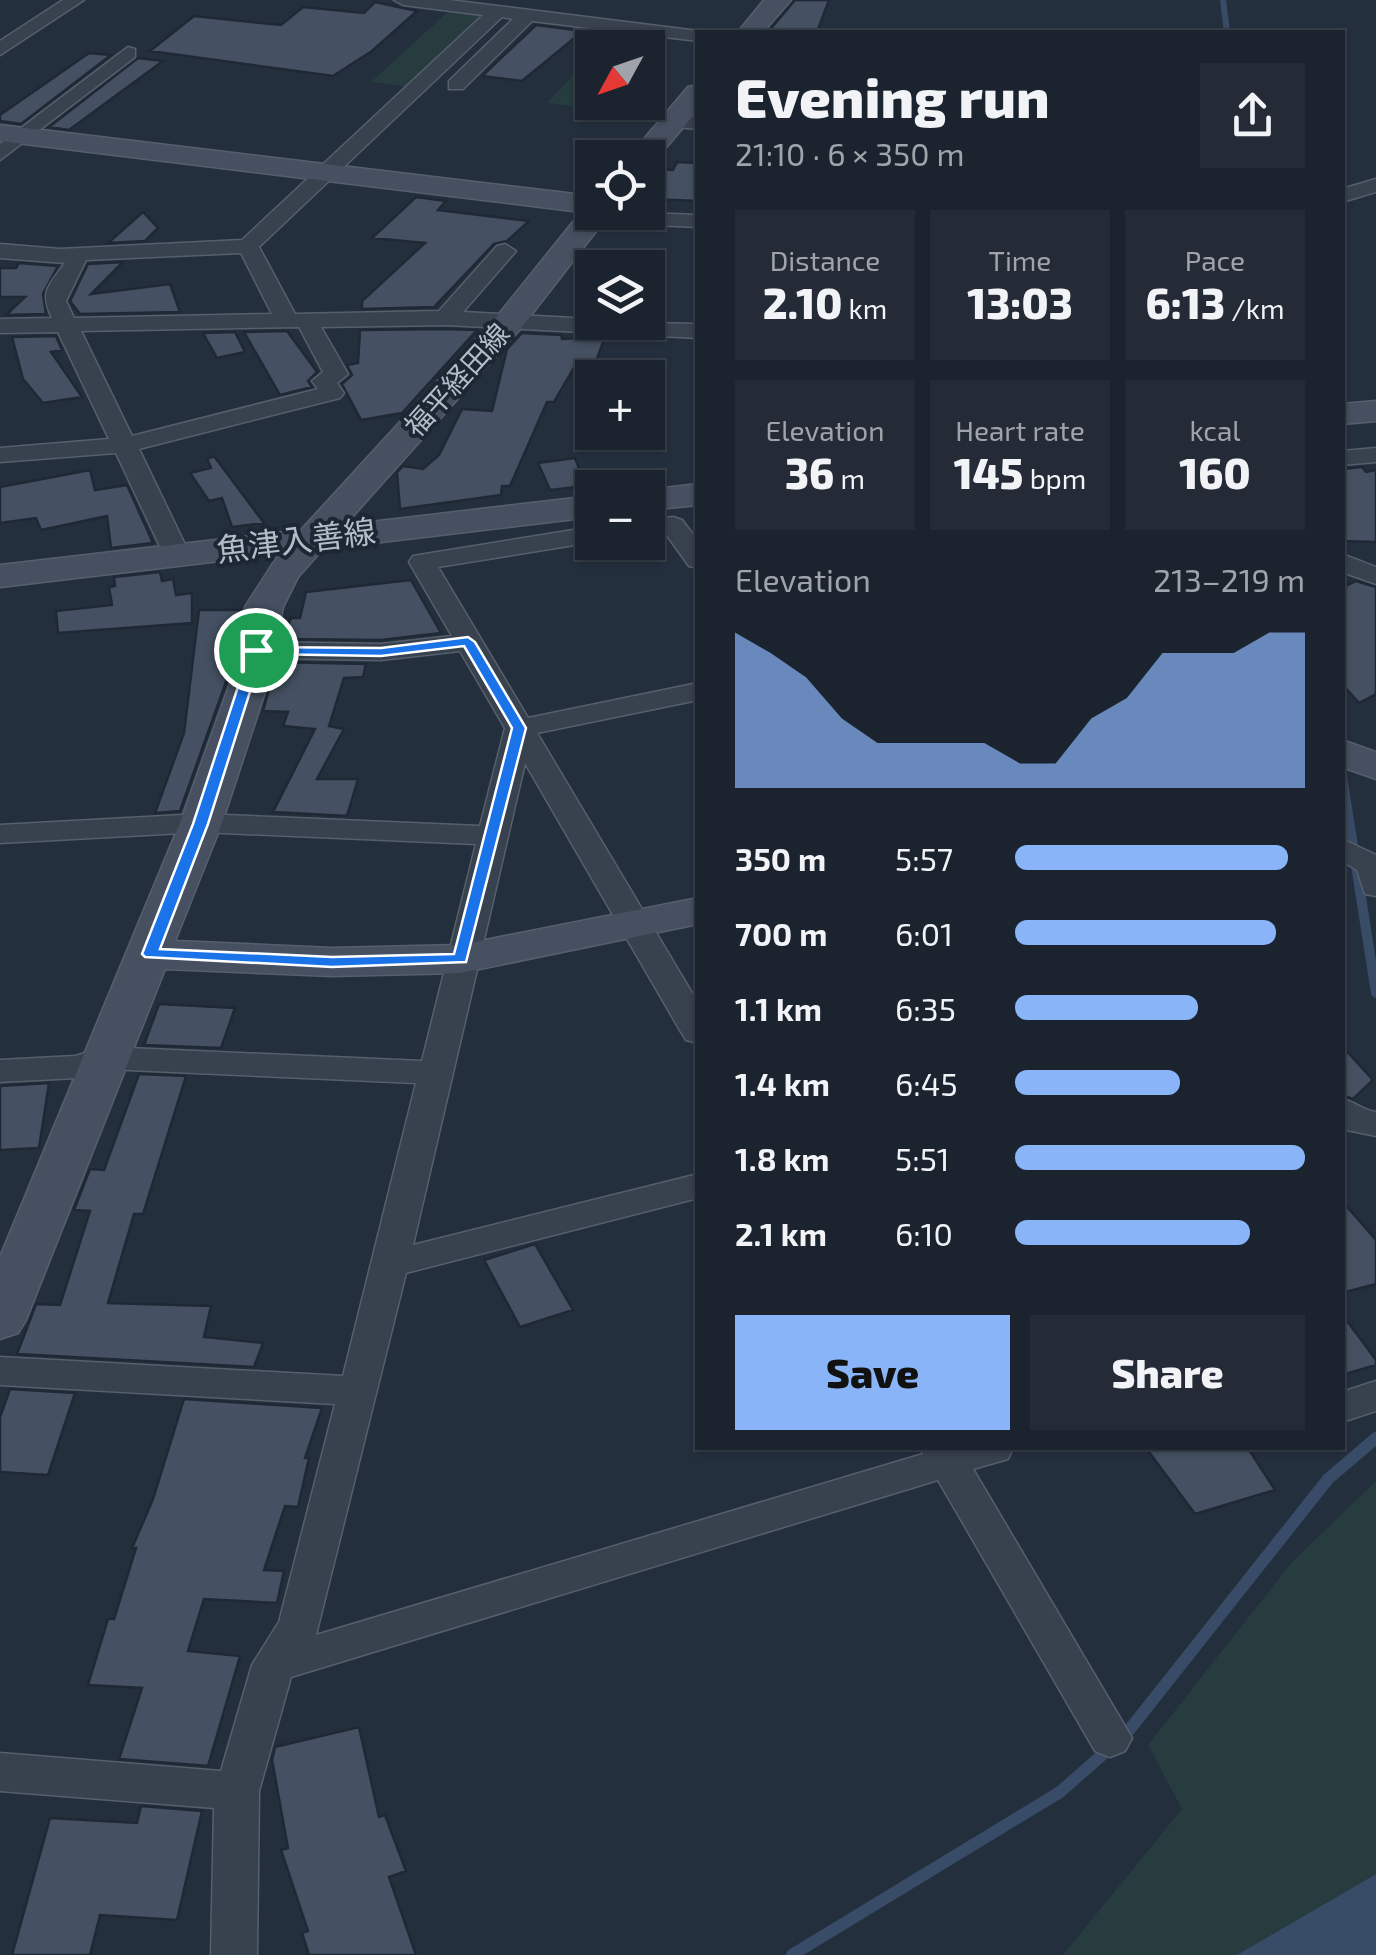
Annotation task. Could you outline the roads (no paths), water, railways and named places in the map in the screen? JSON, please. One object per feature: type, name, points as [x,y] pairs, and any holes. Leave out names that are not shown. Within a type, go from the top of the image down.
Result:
[{"type":"street","points":[[0,49],[75,0]]},
{"type":"street","points":[[402,0],[695,34]]},
{"type":"street","points":[[752,30],[778,0]]},
{"type":"street","points":[[0,251],[67,254],[248,246],[498,11]]},
{"type":"street","points":[[456,85],[527,14]]},
{"type":"street","points":[[0,154],[12,134],[128,53]]},
{"type":"street","points":[[664,140],[685,123],[695,100]]},
{"type":"street","points":[[12,134],[328,173],[575,209]]},
{"type":"street","points":[[1345,195],[1376,185]]},
{"type":"street","points":[[665,218],[695,221]]},
{"type":"street","name":"福平経田線","points":[[0,1320],[201,824],[248,682],[264,608],[282,572],[510,321],[580,230]]},
{"type":"street","points":[[0,454],[126,445],[332,393],[324,382],[336,374],[248,246]]},
{"type":"street","points":[[446,318],[505,251]]},
{"type":"street","points":[[67,254],[76,263],[58,288],[55,301],[177,556]]},
{"type":"street","points":[[0,326],[446,318],[695,330]]},
{"type":"street","points":[[1345,414],[1376,411]]},
{"type":"street","points":[[1345,458],[1376,455]]},
{"type":"street","points":[[665,498],[695,494]]},
{"type":"street","name":"魚津入善線","points":[[0,576],[575,509]]},
{"type":"street","points":[[665,526],[673,525],[695,556]]},
{"type":"street","points":[[575,538],[422,562],[695,1027]]},
{"type":"street","points":[[1345,563],[1374,574]]},
{"type":"street","points":[[256,650],[381,652],[468,642]]},
{"type":"street","points":[[519,728],[695,693]]},
{"type":"street","points":[[234,1955],[236,1791],[273,1665],[299,1628],[519,728]]},
{"type":"street","points":[[1345,743],[1376,728]]},
{"type":"street","points":[[1345,753],[1376,767]]},
{"type":"street","points":[[0,834],[201,824],[492,836]]},
{"type":"street","points":[[1345,850],[1372,866],[1376,887]]},
{"type":"street","points":[[150,954],[332,962],[460,959],[695,911]]},
{"type":"street","points":[[0,1071],[76,1067],[106,1058],[434,1073]]},
{"type":"street","points":[[1345,1113],[1351,1120],[1376,1124]]},
{"type":"street","points":[[390,1264],[695,1187]]},
{"type":"street","points":[[0,1371],[355,1391]]},
{"type":"street","points":[[1345,1407],[1376,1394]]},
{"type":"street","points":[[273,1665],[944,1454],[977,1450]]},
{"type":"street","points":[[944,1454],[1110,1738]]},
{"type":"street","points":[[0,1772],[236,1791]]},
{"type":"water","points":[[1376,1874],[1376,1955],[1237,1955]]},
{"type":"waterway","points":[[1223,0],[1227,30]]},
{"type":"waterway","points":[[1345,795],[1376,993]]},
{"type":"waterway","points":[[792,1955],[1060,1792],[1126,1734],[1328,1479],[1376,1438]]}]
